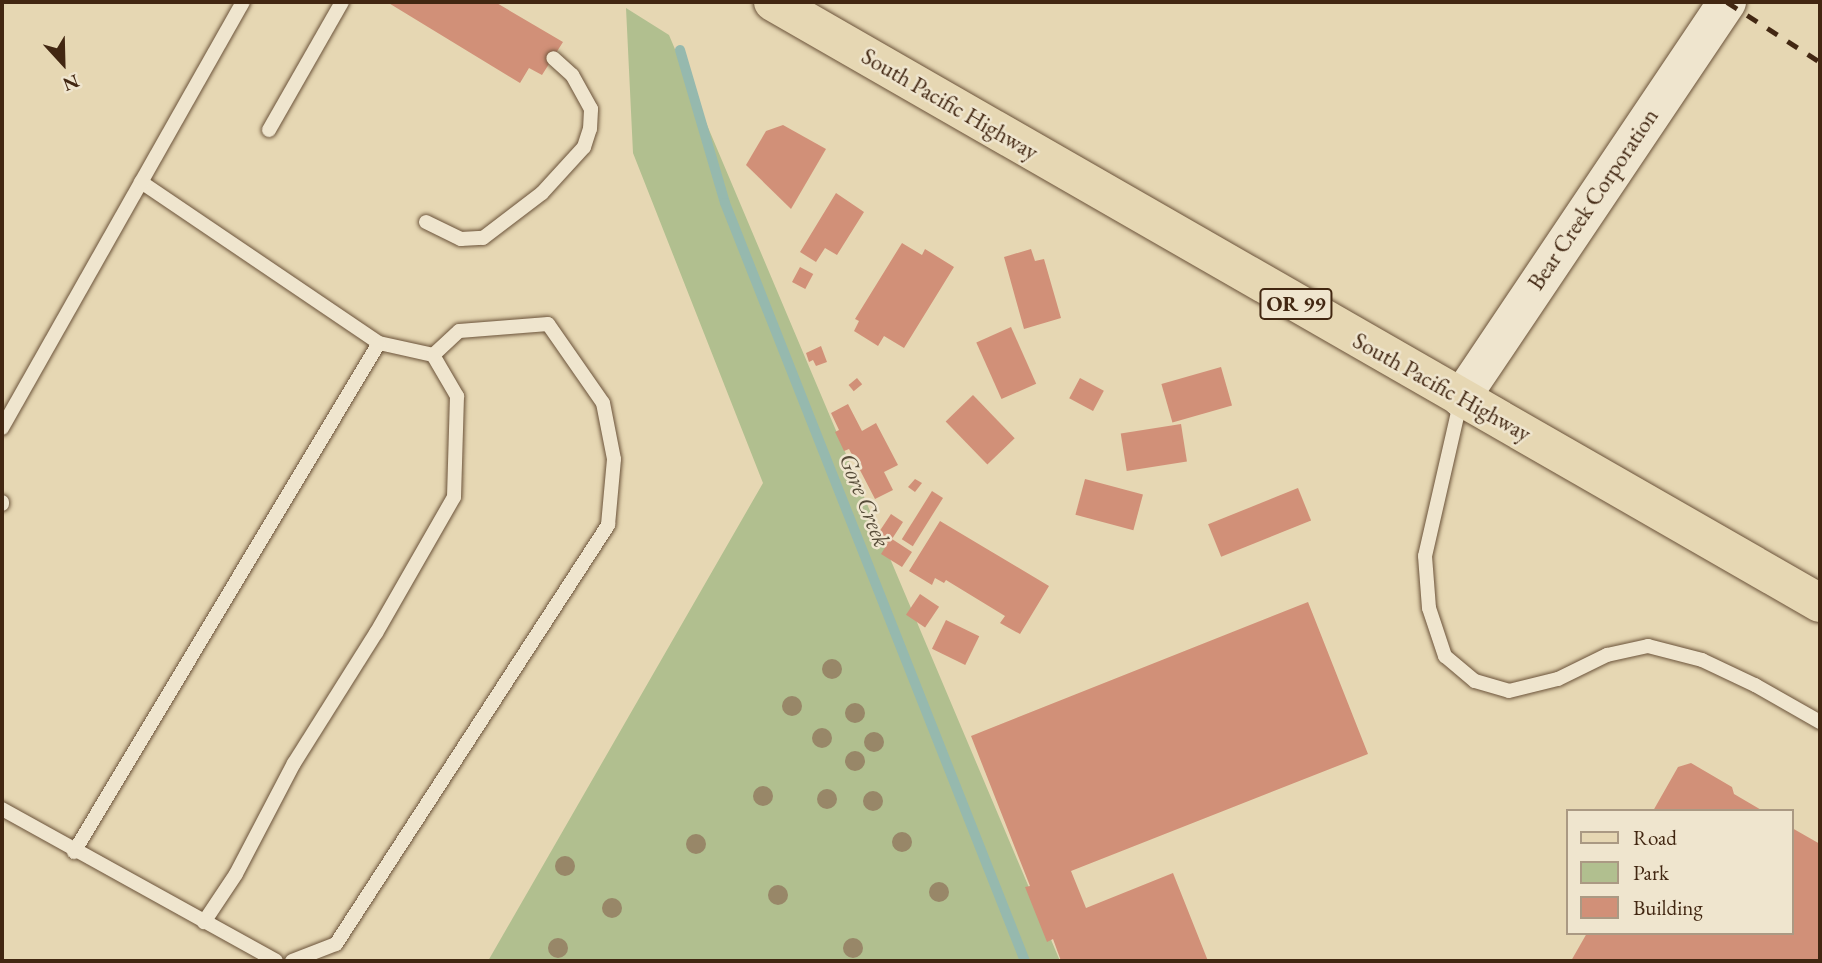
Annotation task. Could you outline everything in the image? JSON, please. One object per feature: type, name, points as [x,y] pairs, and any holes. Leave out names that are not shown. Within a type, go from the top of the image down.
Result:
[{"type":"main road","name":"South Pacific Highway","points":[[773,2],[1820,603]]},
{"type":"street","name":"Bear Creek Corporation","points":[[1461,398],[1727,2]]},
{"type":"lane","points":[[2,428],[243,2]]},
{"type":"lane","points":[[269,130],[342,2]]},
{"type":"lane","points":[[426,222],[461,239],[483,238],[542,193],[584,147],[590,129],[591,109],[572,75],[553,58]]},
{"type":"lane","points":[[141,183],[379,344],[433,355],[457,396],[454,497],[376,633],[294,763],[236,874],[204,922]]},
{"type":"lane","points":[[292,961],[335,944],[608,525],[614,459],[603,403],[548,324],[459,331],[433,355]]},
{"type":"lane","points":[[74,852],[379,344]]},
{"type":"lane","points":[[1461,398],[1425,556],[1429,608],[1445,656],[1475,681],[1509,691],[1558,680],[1606,654],[1648,646],[1702,660],[1755,685],[1820,722]]},
{"type":"lane","points":[[2,809],[74,852],[276,961]]},
{"type":"green space","points":[[626,8],[669,35],[1060,961],[488,961],[763,483],[633,153]]},
{"type":"building","points":[[387,2],[495,2],[563,42],[542,75],[529,68],[520,83]]},
{"type":"building","points":[[783,125],[826,149],[791,209],[746,165],[766,131]]},
{"type":"building","points":[[836,193],[864,212],[837,255],[825,248],[816,262],[800,252]]},
{"type":"building","points":[[902,243],[922,255],[925,249],[954,267],[904,348],[884,336],[878,346],[854,331],[859,321],[855,319]]},
{"type":"building","points":[[1031,249],[1035,261],[1044,259],[1061,318],[1024,329],[1004,257]]},
{"type":"building","points":[[800,267],[813,274],[805,289],[792,282]]},
{"type":"building","points":[[1011,327],[1036,384],[1002,399],[976,342]]},
{"type":"building","points":[[821,346],[827,362],[816,366],[813,360],[809,362],[806,353]]},
{"type":"building","points":[[1221,367],[1232,405],[1172,423],[1161,384]]},
{"type":"building","points":[[857,378],[862,384],[854,391],[849,385]]},
{"type":"building","points":[[1080,378],[1104,391],[1093,411],[1069,398]]},
{"type":"building","points":[[973,395],[1015,438],[987,465],[946,421]]},
{"type":"building","points":[[848,404],[862,431],[876,423],[898,465],[884,472],[893,490],[875,499],[849,449],[844,451],[835,432],[839,430],[831,413]]},
{"type":"building","points":[[1181,424],[1187,462],[1127,471],[1121,434]]},
{"type":"building","points":[[915,479],[922,483],[915,492],[908,487]]},
{"type":"building","points":[[1085,479],[1143,495],[1133,530],[1075,515]]},
{"type":"building","points":[[1298,488],[1311,520],[1221,557],[1208,524]]},
{"type":"building","points":[[932,491],[943,498],[913,546],[902,539]]},
{"type":"building","points":[[891,514],[903,522],[892,539],[912,552],[902,567],[881,554],[888,543],[877,535]]},
{"type":"building","points":[[940,521],[1049,586],[1020,634],[1000,623],[1005,616],[946,580],[944,583],[935,578],[932,585],[909,571]]},
{"type":"building","points":[[920,594],[939,607],[925,628],[906,615]]},
{"type":"building","points":[[1308,602],[1368,754],[1071,871],[1086,908],[1173,873],[1208,961],[1061,961],[1053,939],[1047,942],[1025,887],[1030,886],[971,736]]},
{"type":"building","points":[[946,620],[979,636],[965,665],[932,649]]},
{"type":"building","points":[[1691,763],[1732,787],[1734,794],[1760,809],[1654,809],[1678,767]]},
{"type":"building","points":[[1794,829],[1820,844],[1820,961],[1571,961],[1586,935],[1794,935]]},
{"type":"waterway","name":"Gore Creek","points":[[680,50],[725,203],[1025,961]]},
{"type":"railway","points":[[1727,2],[1820,62]]}]
